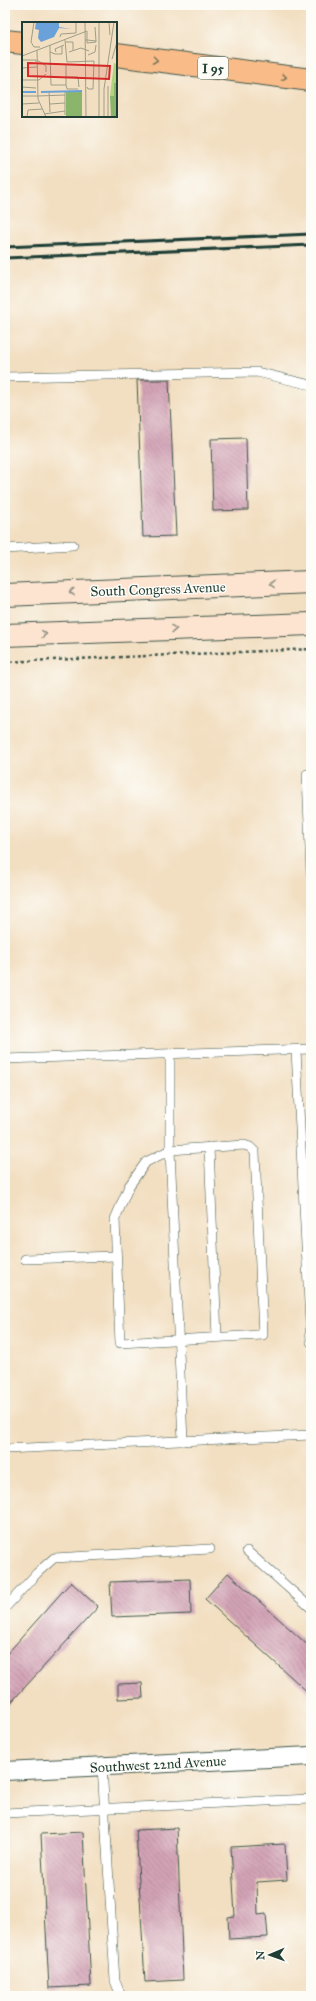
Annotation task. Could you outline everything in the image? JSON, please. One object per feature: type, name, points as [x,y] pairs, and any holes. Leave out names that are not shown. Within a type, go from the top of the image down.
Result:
[{"type":"highway","points":[[5,41],[22,43]]},
{"type":"highway","name":"I 95","points":[[117,55],[311,80]]},
{"type":"main road","name":"South Congress Avenue","points":[[5,594],[311,582]]},
{"type":"main road","points":[[5,635],[311,624]]},
{"type":"street","name":"Southwest 22nd Avenue","points":[[5,1772],[311,1756]]},
{"type":"lane","points":[[5,377],[257,372],[311,385]]},
{"type":"lane","points":[[5,549],[73,545]]},
{"type":"lane","points":[[311,774],[307,774],[311,874]]},
{"type":"lane","points":[[5,1059],[311,1049]]},
{"type":"lane","points":[[296,1050],[311,1342]]},
{"type":"lane","points":[[170,1054],[170,1150],[177,1340],[183,1441]]},
{"type":"lane","points":[[244,1145],[250,1147],[255,1152],[263,1335],[120,1343],[115,1219],[129,1186],[146,1162],[170,1150],[209,1147],[244,1145]]},
{"type":"lane","points":[[209,1147],[217,1337]]},
{"type":"lane","points":[[25,1259],[116,1256]]},
{"type":"lane","points":[[5,1449],[311,1435]]},
{"type":"lane","points":[[5,1608],[37,1573],[54,1558],[210,1549]]},
{"type":"lane","points":[[247,1551],[311,1608]]},
{"type":"lane","points":[[102,1766],[115,1981],[122,1996]]},
{"type":"lane","points":[[5,1813],[311,1799]]},
{"type":"path","points":[[5,662],[311,649]]},
{"type":"building","points":[[137,380],[169,380],[176,536],[143,537]]},
{"type":"building","points":[[246,438],[248,510],[213,511],[211,439]]},
{"type":"building","points":[[228,1573],[311,1648],[311,1695],[205,1599]]},
{"type":"building","points":[[190,1579],[191,1614],[112,1617],[110,1582]]},
{"type":"building","points":[[71,1582],[98,1607],[5,1709],[5,1656]]},
{"type":"building","points":[[142,1683],[143,1698],[118,1699],[118,1684]]},
{"type":"building","points":[[177,1828],[183,1980],[145,1982],[136,1830]]},
{"type":"building","points":[[83,1832],[91,1986],[49,1988],[41,1834]]},
{"type":"building","points":[[285,1844],[287,1880],[257,1882],[258,1915],[266,1914],[268,1937],[229,1939],[228,1917],[235,1916],[231,1847]]},
{"type":"railway","points":[[5,247],[311,234]]},
{"type":"railway","points":[[5,258],[311,245]]}]
